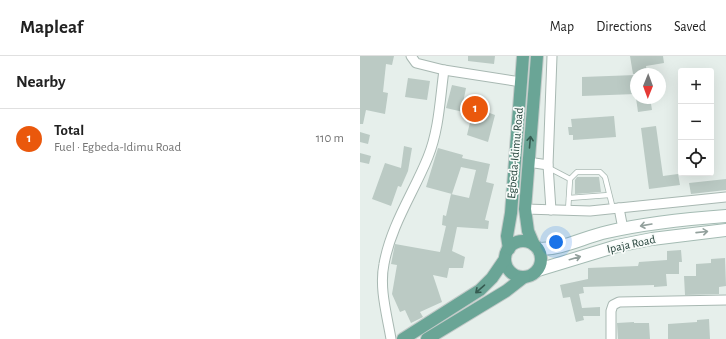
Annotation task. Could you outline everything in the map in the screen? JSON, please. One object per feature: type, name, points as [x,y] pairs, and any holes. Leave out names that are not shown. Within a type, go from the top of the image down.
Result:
[{"type":"main road","name":"Egbeda-Idimu Road","points":[[507,254],[523,56]]},
{"type":"main road","name":"Egbeda-Idimu Road","points":[[536,56],[524,209],[528,232],[536,247]]},
{"type":"main road","name":"Ipaja Road","points":[[536,247],[552,248],[623,229],[675,220],[726,216]]},
{"type":"main road","name":"Ipaja Road","points":[[538,270],[624,244],[726,230]]},
{"type":"main road","points":[[403,339],[480,290],[492,278],[513,245],[523,242],[536,247],[542,259],[538,270],[529,276],[524,277],[506,291],[426,339]]},
{"type":"main road","points":[[507,254],[509,270],[518,276],[524,277]]},
{"type":"street","points":[[410,56],[416,63],[444,70],[521,82]]},
{"type":"street","points":[[551,210],[549,167],[552,56]]},
{"type":"street","points":[[391,339],[383,292],[384,264],[392,236],[410,193],[428,156],[437,124],[444,70]]},
{"type":"street","points":[[528,162],[549,167]]},
{"type":"street","points":[[524,209],[568,211],[616,208],[726,197]]},
{"type":"street","points":[[616,208],[623,229]]},
{"type":"street","points":[[611,339],[611,311],[613,305],[620,302],[726,300]]},
{"type":"lane","points":[[549,167],[570,179]]},
{"type":"lane","points":[[568,211],[570,179],[577,172],[600,172],[604,177],[609,195],[616,208]]},
{"type":"lane","points":[[569,198],[609,195]]},
{"type":"building","points":[[360,56],[394,56],[392,65],[386,64],[383,92],[388,93],[385,114],[366,110],[363,124],[360,124]]},
{"type":"building","points":[[468,56],[495,56],[494,64],[468,61]]},
{"type":"building","points":[[630,56],[663,56],[664,63],[646,66],[646,68],[632,68]]},
{"type":"building","points":[[630,75],[630,94],[582,96],[582,77]]},
{"type":"building","points":[[408,78],[430,81],[427,100],[405,97]]},
{"type":"building","points":[[452,85],[466,88],[463,103],[495,115],[488,142],[467,135],[472,114],[446,108]]},
{"type":"building","points":[[637,104],[651,104],[652,110],[638,112]]},
{"type":"building","points":[[614,116],[616,137],[573,140],[573,135],[569,135],[568,127],[572,127],[571,119]]},
{"type":"building","points":[[656,126],[663,176],[678,174],[680,185],[649,189],[641,128]]},
{"type":"building","points":[[360,132],[370,135],[368,144],[360,142]]},
{"type":"building","points":[[404,146],[412,148],[408,171],[401,187],[398,186],[391,206],[372,199],[385,163],[401,168]]},
{"type":"building","points":[[438,148],[463,155],[462,158],[490,164],[486,182],[494,184],[485,220],[489,221],[488,229],[457,227],[452,251],[465,257],[463,268],[449,268],[447,278],[433,275],[442,302],[420,312],[423,317],[411,323],[405,310],[400,312],[392,294],[397,265],[391,264],[395,244],[440,252],[446,226],[442,225],[443,215],[446,216],[451,194],[469,198],[476,170],[461,167],[452,194],[426,187]]},
{"type":"building","points":[[360,153],[371,156],[369,164],[360,162]]},
{"type":"building","points":[[577,177],[599,177],[601,192],[575,194],[575,180]]},
{"type":"building","points":[[726,179],[726,190],[691,194],[689,183]]},
{"type":"building","points":[[681,250],[682,262],[679,262],[679,274],[666,274],[667,286],[583,287],[584,293],[579,294],[582,308],[600,307],[600,316],[583,316],[584,320],[576,322],[570,297],[563,298],[560,285],[588,279],[588,268],[638,266],[639,262],[667,260],[667,251]]},
{"type":"building","points":[[725,258],[726,286],[719,287],[719,294],[685,295],[684,276],[696,276],[696,264],[711,263],[711,259]]},
{"type":"building","points":[[709,319],[710,339],[668,339],[668,324],[697,322],[697,320]]},
{"type":"building","points":[[617,323],[649,323],[650,339],[618,339]]},
{"type":"place","name":"Total","points":[[475,109]]}]
